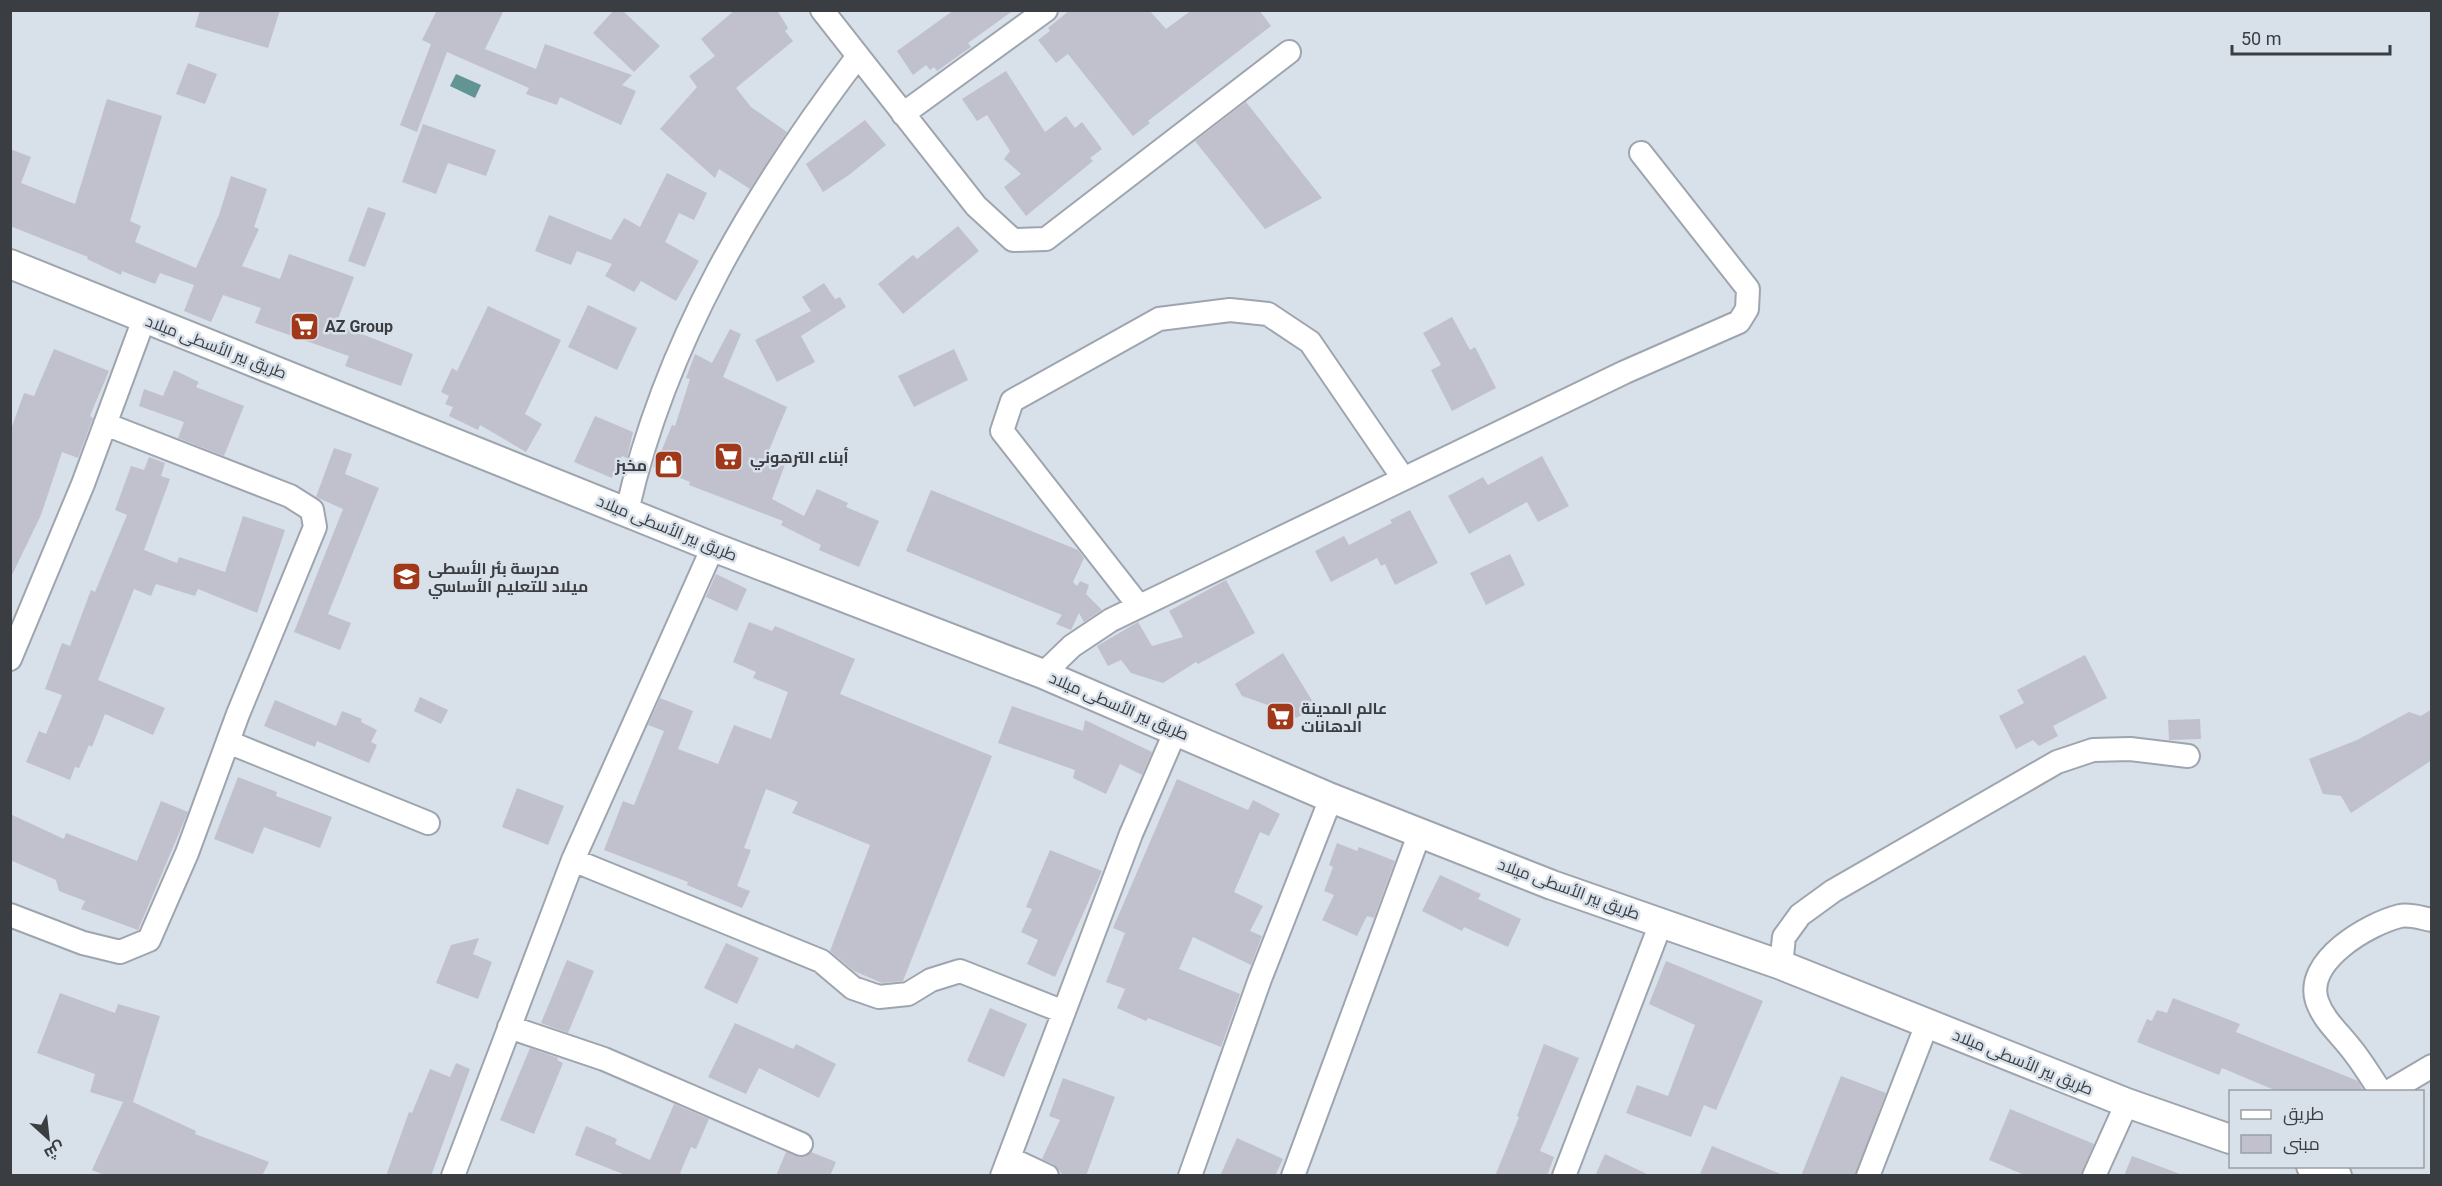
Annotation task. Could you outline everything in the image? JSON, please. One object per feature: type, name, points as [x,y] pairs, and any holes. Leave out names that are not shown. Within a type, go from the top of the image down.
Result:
[{"type":"main road","name":"طريق بير الأسطى ميلاد","points":[[10,264],[713,547],[1043,674],[1331,798],[1552,885],[1781,965],[2127,1103],[2229,1139]]},
{"type":"main road","points":[[2314,1168],[2337,1176]]},
{"type":"street","points":[[822,10],[976,206],[1013,240],[1046,239],[1289,51]]},
{"type":"street","points":[[903,114],[1046,10]]},
{"type":"street","points":[[627,511],[639,456],[652,419],[699,307],[736,234],[804,128],[858,56]]},
{"type":"street","points":[[1043,674],[1072,646],[1111,620],[1625,372],[1739,322],[1747,309],[1748,289],[1641,153]]},
{"type":"street","points":[[1139,606],[1002,431],[1012,400],[1159,319],[1230,310],[1268,314],[1310,342],[1403,478]]},
{"type":"street","points":[[10,659],[105,424],[144,319]]},
{"type":"street","points":[[10,915],[83,942],[120,952],[149,940],[187,854],[228,742],[315,527],[312,510],[280,492],[105,424]]},
{"type":"street","points":[[453,1176],[573,860],[713,547]]},
{"type":"street","points":[[1047,1176],[1006,1167],[1131,834],[1176,730]]},
{"type":"street","points":[[228,742],[428,823]]},
{"type":"street","points":[[1781,965],[1784,937],[1800,915],[1833,891],[2057,762],[2093,750],[2130,750],[2188,756]]},
{"type":"street","points":[[1190,1176],[1260,979],[1331,798]]},
{"type":"street","points":[[1293,1176],[1373,966],[1420,832]]},
{"type":"street","points":[[573,860],[821,962],[853,988],[879,997],[908,993],[931,980],[960,971],[1064,1012]]},
{"type":"street","points":[[2380,1090],[2325,1018],[2317,999],[2317,982],[2325,963],[2345,943],[2371,927],[2400,916],[2432,920]]},
{"type":"street","points":[[1564,1176],[1661,924]]},
{"type":"street","points":[[1868,1176],[1927,1023]]},
{"type":"street","points":[[509,1027],[604,1059],[801,1144]]},
{"type":"street","points":[[2391,1090],[2432,1066]]},
{"type":"street","points":[[2094,1176],[2127,1103]]},
{"type":"shaded area","points":[[456,74],[481,85],[475,98],[450,86]]},
{"type":"building","points":[[200,10],[280,10],[268,48],[195,27]]},
{"type":"building","points":[[437,10],[504,10],[485,49],[536,69],[545,44],[632,75],[622,85],[636,91],[621,125],[560,97],[557,105],[526,94],[529,88],[447,52],[417,132],[400,125],[431,44],[422,40]]},
{"type":"building","points":[[614,10],[622,10],[660,46],[634,72],[593,33]]},
{"type":"building","points":[[735,10],[777,10],[788,28],[785,31],[793,41],[736,88],[751,107],[787,132],[750,189],[719,169],[715,178],[660,129],[697,87],[689,76],[715,56],[701,39]]},
{"type":"building","points":[[954,10],[1014,10],[968,43],[971,47],[937,71],[934,67],[930,70],[926,65],[913,75],[897,51]]},
{"type":"building","points":[[1070,10],[1149,10],[1166,29],[1192,10],[1259,10],[1271,26],[1148,121],[1150,123],[1133,136],[1068,54],[1056,63],[1038,40],[1050,31],[1048,28]]},
{"type":"building","points":[[188,63],[217,74],[205,104],[176,94]]},
{"type":"building","points":[[1006,71],[1045,132],[1066,116],[1075,128],[1082,122],[1102,149],[1090,158],[1093,161],[1026,216],[1004,187],[1021,174],[1004,159],[1010,151],[987,115],[977,121],[962,99]]},
{"type":"building","points":[[107,99],[162,116],[130,221],[141,226],[135,242],[196,268],[219,215],[231,176],[267,189],[254,227],[259,229],[242,266],[280,279],[289,254],[354,277],[336,324],[413,354],[401,386],[345,366],[349,356],[255,323],[261,308],[223,295],[211,322],[184,311],[194,285],[160,273],[155,284],[122,271],[121,275],[87,259],[88,257],[10,226],[10,149],[31,157],[21,183],[75,204]]},
{"type":"building","points":[[1246,102],[1322,198],[1265,229],[1195,141]]},
{"type":"building","points":[[865,120],[886,145],[849,175],[823,192],[806,164]]},
{"type":"building","points":[[423,124],[496,150],[486,176],[448,163],[436,194],[402,182]]},
{"type":"building","points":[[667,173],[707,193],[694,220],[679,213],[665,242],[699,261],[676,301],[641,281],[634,292],[605,276],[612,264],[577,251],[571,265],[535,251],[549,215],[611,240],[624,218],[640,227]]},
{"type":"building","points":[[368,207],[386,213],[365,267],[348,261]]},
{"type":"building","points":[[958,226],[979,251],[903,314],[878,284],[913,255],[917,259]]},
{"type":"building","points":[[824,283],[835,299],[840,297],[846,307],[801,336],[815,362],[777,382],[755,340],[811,311],[802,297]]},
{"type":"building","points":[[588,305],[637,328],[617,370],[568,347]]},
{"type":"building","points":[[488,306],[561,340],[525,414],[542,424],[526,452],[480,425],[478,430],[449,416],[453,407],[445,404],[449,396],[441,392],[452,368],[457,371]]},
{"type":"building","points":[[1452,317],[1470,350],[1475,347],[1496,388],[1452,411],[1431,370],[1441,365],[1423,333]]},
{"type":"building","points":[[730,329],[741,334],[723,377],[787,407],[767,455],[786,462],[772,499],[804,516],[817,489],[848,503],[846,507],[879,521],[859,567],[819,550],[821,545],[781,525],[783,521],[689,485],[690,482],[653,467],[657,451],[661,452],[672,425],[675,426],[690,379],[686,378],[695,354],[712,363]]},
{"type":"building","points":[[54,349],[109,371],[90,416],[93,418],[78,458],[62,452],[41,515],[10,579],[10,432],[24,393],[34,396]]},
{"type":"building","points":[[954,349],[968,380],[914,407],[898,376]]},
{"type":"building","points":[[174,370],[199,382],[196,387],[244,406],[224,456],[178,438],[184,422],[139,406],[144,389],[163,396]]},
{"type":"building","points":[[595,416],[633,432],[627,458],[622,456],[612,478],[574,462]]},
{"type":"building","points":[[334,448],[352,454],[345,474],[379,488],[328,614],[351,623],[340,650],[294,632],[343,509],[316,497]]},
{"type":"building","points":[[1542,456],[1569,506],[1538,522],[1527,502],[1469,534],[1448,496],[1483,477],[1488,485]]},
{"type":"building","points":[[149,457],[165,463],[161,476],[170,479],[144,550],[177,563],[179,557],[225,572],[243,516],[285,530],[257,613],[198,589],[195,596],[156,584],[151,596],[134,589],[98,680],[165,708],[153,735],[105,714],[92,747],[89,745],[79,768],[75,767],[70,780],[26,762],[39,731],[46,734],[62,695],[45,689],[62,643],[70,646],[91,590],[95,592],[127,515],[115,510],[131,466],[144,470]]},
{"type":"building","points":[[931,490],[1078,550],[1084,558],[1073,582],[1077,586],[1080,581],[1089,585],[1086,594],[1102,610],[1084,622],[1079,613],[1071,630],[1056,624],[1062,615],[906,551]]},
{"type":"building","points":[[1410,510],[1438,563],[1395,585],[1385,564],[1381,566],[1377,558],[1331,582],[1315,551],[1344,536],[1349,545],[1392,523],[1390,520]]},
{"type":"building","points":[[1510,554],[1525,585],[1486,605],[1470,573]]},
{"type":"building","points":[[716,574],[747,589],[737,611],[706,597]]},
{"type":"building","points":[[1226,580],[1255,633],[1198,664],[1196,662],[1163,683],[1131,673],[1121,660],[1108,666],[1097,646],[1138,622],[1152,646],[1183,637],[1169,611]]},
{"type":"building","points":[[749,622],[772,631],[775,626],[855,659],[840,694],[992,756],[903,981],[882,983],[854,971],[830,951],[870,845],[792,813],[798,802],[766,789],[744,848],[751,850],[737,886],[750,891],[742,908],[687,885],[688,882],[604,850],[623,801],[634,805],[664,731],[648,725],[660,698],[693,711],[678,749],[718,764],[734,725],[771,739],[788,692],[753,678],[756,672],[733,662]]},
{"type":"building","points":[[1283,653],[1316,707],[1296,718],[1279,709],[1242,696],[1235,684]]},
{"type":"building","points":[[2085,655],[2107,698],[2053,726],[2058,736],[2039,746],[2033,740],[2016,749],[1999,716],[2024,703],[2017,690]]},
{"type":"building","points":[[420,697],[448,710],[441,724],[414,711]]},
{"type":"building","points":[[275,700],[336,726],[342,711],[362,719],[361,722],[377,730],[371,742],[377,745],[369,763],[317,741],[315,747],[264,726]]},
{"type":"building","points":[[1012,706],[1083,731],[1085,720],[1152,752],[1142,775],[1120,764],[1106,794],[1073,778],[1075,770],[998,743]]},
{"type":"building","points":[[2432,709],[2432,760],[2351,813],[2341,796],[2323,794],[2309,759],[2357,740],[2409,712],[2421,716]]},
{"type":"building","points":[[2200,719],[2201,739],[2169,740],[2168,720]]},
{"type":"building","points":[[238,777],[277,792],[276,796],[332,817],[320,848],[264,827],[253,854],[214,839]]},
{"type":"building","points":[[1177,779],[1248,810],[1253,800],[1280,814],[1269,836],[1260,832],[1234,892],[1263,906],[1250,931],[1262,936],[1251,965],[1193,937],[1179,969],[1240,994],[1221,1047],[1148,1018],[1146,1021],[1117,1008],[1125,989],[1106,982],[1125,933],[1113,928]]},
{"type":"building","points":[[517,788],[564,806],[548,845],[502,827]]},
{"type":"building","points":[[161,801],[188,812],[138,930],[81,909],[85,901],[59,891],[56,880],[10,860],[10,814],[64,839],[66,833],[137,861]]},
{"type":"building","points":[[1337,843],[1357,851],[1359,847],[1395,861],[1374,918],[1367,916],[1357,936],[1322,920],[1334,895],[1324,891],[1333,867],[1329,865]]},
{"type":"building","points":[[1050,850],[1102,871],[1055,977],[1027,964],[1038,940],[1021,932],[1032,909],[1026,907]]},
{"type":"building","points":[[1440,875],[1481,894],[1478,899],[1521,919],[1508,947],[1464,927],[1462,931],[1422,911]]},
{"type":"building","points":[[479,938],[473,954],[492,962],[478,999],[436,983],[451,945]]},
{"type":"building","points":[[726,943],[759,958],[737,1004],[704,988]]},
{"type":"building","points":[[567,960],[594,971],[568,1033],[541,1023]]},
{"type":"building","points":[[1666,961],[1763,1001],[1716,1110],[1704,1105],[1691,1137],[1626,1113],[1637,1085],[1668,1096],[1695,1025],[1649,1004]]},
{"type":"building","points":[[60,993],[115,1013],[118,1004],[160,1016],[133,1102],[196,1131],[195,1134],[269,1162],[262,1176],[104,1175],[92,1170],[123,1102],[90,1092],[95,1074],[37,1053]]},
{"type":"building","points":[[2173,998],[2240,1024],[2236,1032],[2358,1081],[2363,1090],[2274,1090],[2222,1068],[2219,1075],[2137,1042],[2147,1019],[2152,1021],[2157,1010],[2167,1013]]},
{"type":"building","points":[[990,1008],[1027,1024],[1004,1077],[967,1061]]},
{"type":"building","points":[[735,1023],[793,1049],[796,1044],[836,1064],[819,1098],[759,1068],[746,1094],[708,1077]]},
{"type":"building","points":[[1544,1044],[1579,1058],[1540,1151],[1554,1157],[1547,1176],[1495,1176],[1519,1117],[1517,1116]]},
{"type":"building","points":[[530,1048],[558,1058],[557,1060],[563,1063],[534,1134],[500,1120]]},
{"type":"building","points":[[456,1063],[470,1069],[431,1176],[386,1176],[409,1112],[412,1113],[430,1069],[450,1077]]},
{"type":"building","points":[[1841,1076],[1886,1093],[1855,1176],[1801,1176]]},
{"type":"building","points":[[1063,1078],[1115,1097],[1086,1176],[1064,1176],[1053,1164],[1042,1159],[1060,1120],[1049,1116]]},
{"type":"building","points":[[674,1104],[709,1119],[696,1149],[691,1147],[680,1173],[685,1176],[628,1176],[575,1155],[586,1126],[617,1139],[615,1144],[650,1160]]},
{"type":"building","points":[[2010,1109],[2094,1144],[2081,1176],[2027,1176],[1989,1160]]},
{"type":"building","points":[[1237,1138],[1283,1159],[1275,1176],[1220,1176]]},
{"type":"building","points":[[1712,1146],[1783,1175],[1783,1176],[1699,1176]]},
{"type":"building","points":[[786,1152],[802,1157],[811,1152],[836,1162],[830,1176],[776,1176]]},
{"type":"building","points":[[1605,1154],[1651,1176],[1595,1176]]},
{"type":"building","points":[[2132,1156],[2180,1174],[2179,1176],[2124,1176]]},
{"type":"place","name":"AZ Group","points":[[304,326]]},
{"type":"place","name":"أبناء الترهوني","points":[[729,457]]},
{"type":"place","name":"مخبز","points":[[668,465]]},
{"type":"place","name":"مدرسة بئر الأسطى ميلاد للتعليم الأساسي","points":[[407,577]]},
{"type":"place","name":"عالم المدينة الدهانات","points":[[1280,717]]}]
